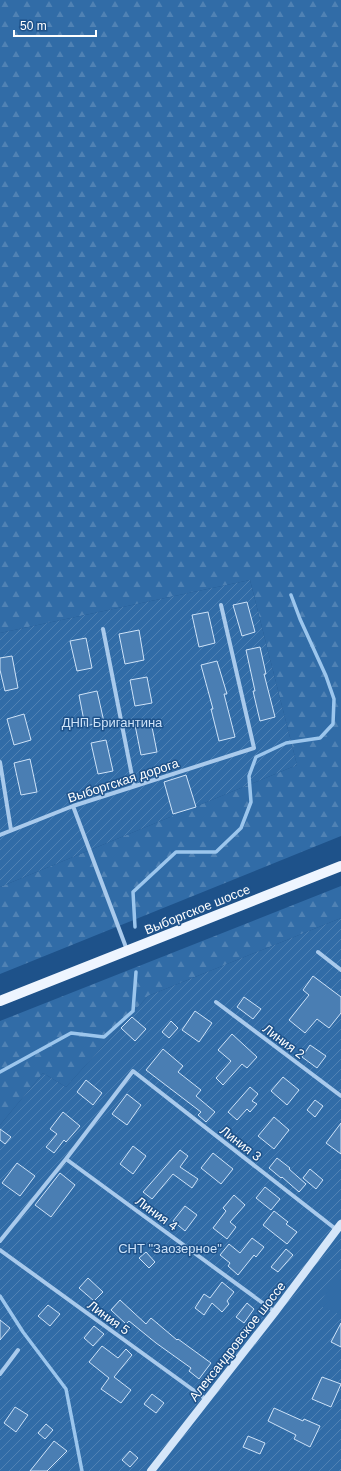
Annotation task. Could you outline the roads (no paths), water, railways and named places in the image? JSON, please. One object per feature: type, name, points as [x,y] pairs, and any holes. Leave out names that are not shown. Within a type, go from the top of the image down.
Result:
[{"type":"main road","name":"Выборгское шоссе","points":[[0,1001],[341,866]]},
{"type":"street","name":"Выборгская дорога","points":[[0,835],[73,806],[254,748],[221,605]]},
{"type":"street","points":[[103,630],[134,786]]},
{"type":"street","points":[[0,762],[11,830]]},
{"type":"street","points":[[73,806],[127,950]]},
{"type":"street","points":[[318,952],[341,970]]},
{"type":"street","name":"Линия 2","points":[[216,1002],[341,1096]]},
{"type":"street","name":"Линия 3","points":[[66,1159],[133,1071],[339,1227]]},
{"type":"street","points":[[0,1242],[66,1159]]},
{"type":"street","name":"Линия 4","points":[[66,1159],[276,1312]]},
{"type":"street","name":"Александровское шоссе","points":[[151,1471],[276,1312],[339,1227]]},
{"type":"street","name":"Линия 5","points":[[0,1250],[207,1400]]},
{"type":"street","points":[[0,1374],[18,1350]]},
{"type":"waterway","points":[[135,927],[133,892],[176,852],[216,852],[241,828],[251,802],[249,776],[256,757],[286,743],[320,738],[333,724],[334,699],[326,676],[300,619],[291,595]]},
{"type":"waterway","points":[[0,1072],[71,1033],[104,1037],[133,1011],[136,972]]},
{"type":"waterway","points":[[0,1296],[23,1332],[66,1389],[82,1471]]},
{"type":"park label","name":"ДНП Бригантина","points":[[112,722]]},
{"type":"park label","name":"СНТ \"Заозерное\"","points":[[170,1248]]}]
